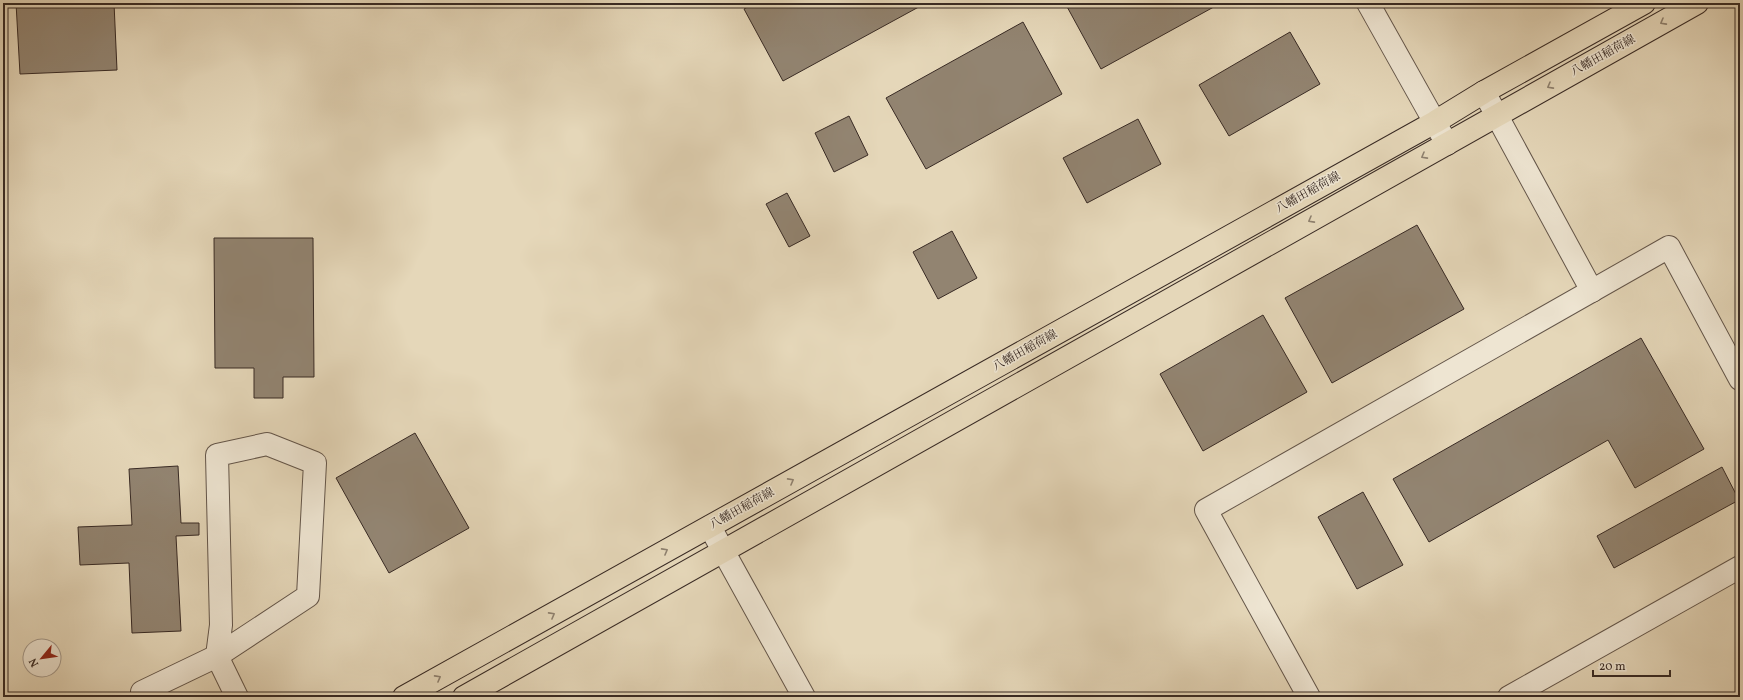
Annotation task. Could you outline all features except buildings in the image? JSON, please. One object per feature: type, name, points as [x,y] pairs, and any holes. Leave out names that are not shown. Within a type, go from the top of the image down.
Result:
[{"type":"main road","name":"八幡田稲荷線","points":[[404,697],[1435,122],[1484,92],[1644,3]]},
{"type":"main road","name":"八幡田稲荷線","points":[[464,697],[1697,3]]},
{"type":"street","points":[[1368,3],[1447,144]]},
{"type":"street","points":[[1484,92],[1592,291]]},
{"type":"street","points":[[1309,697],[1206,510],[1668,247],[1740,379]]},
{"type":"street","points":[[139,695],[217,656],[308,596],[315,463],[267,444],[216,455],[221,625],[217,656],[237,697]]},
{"type":"street","points":[[710,527],[804,697]]},
{"type":"street","points":[[1509,697],[1740,567]]}]
